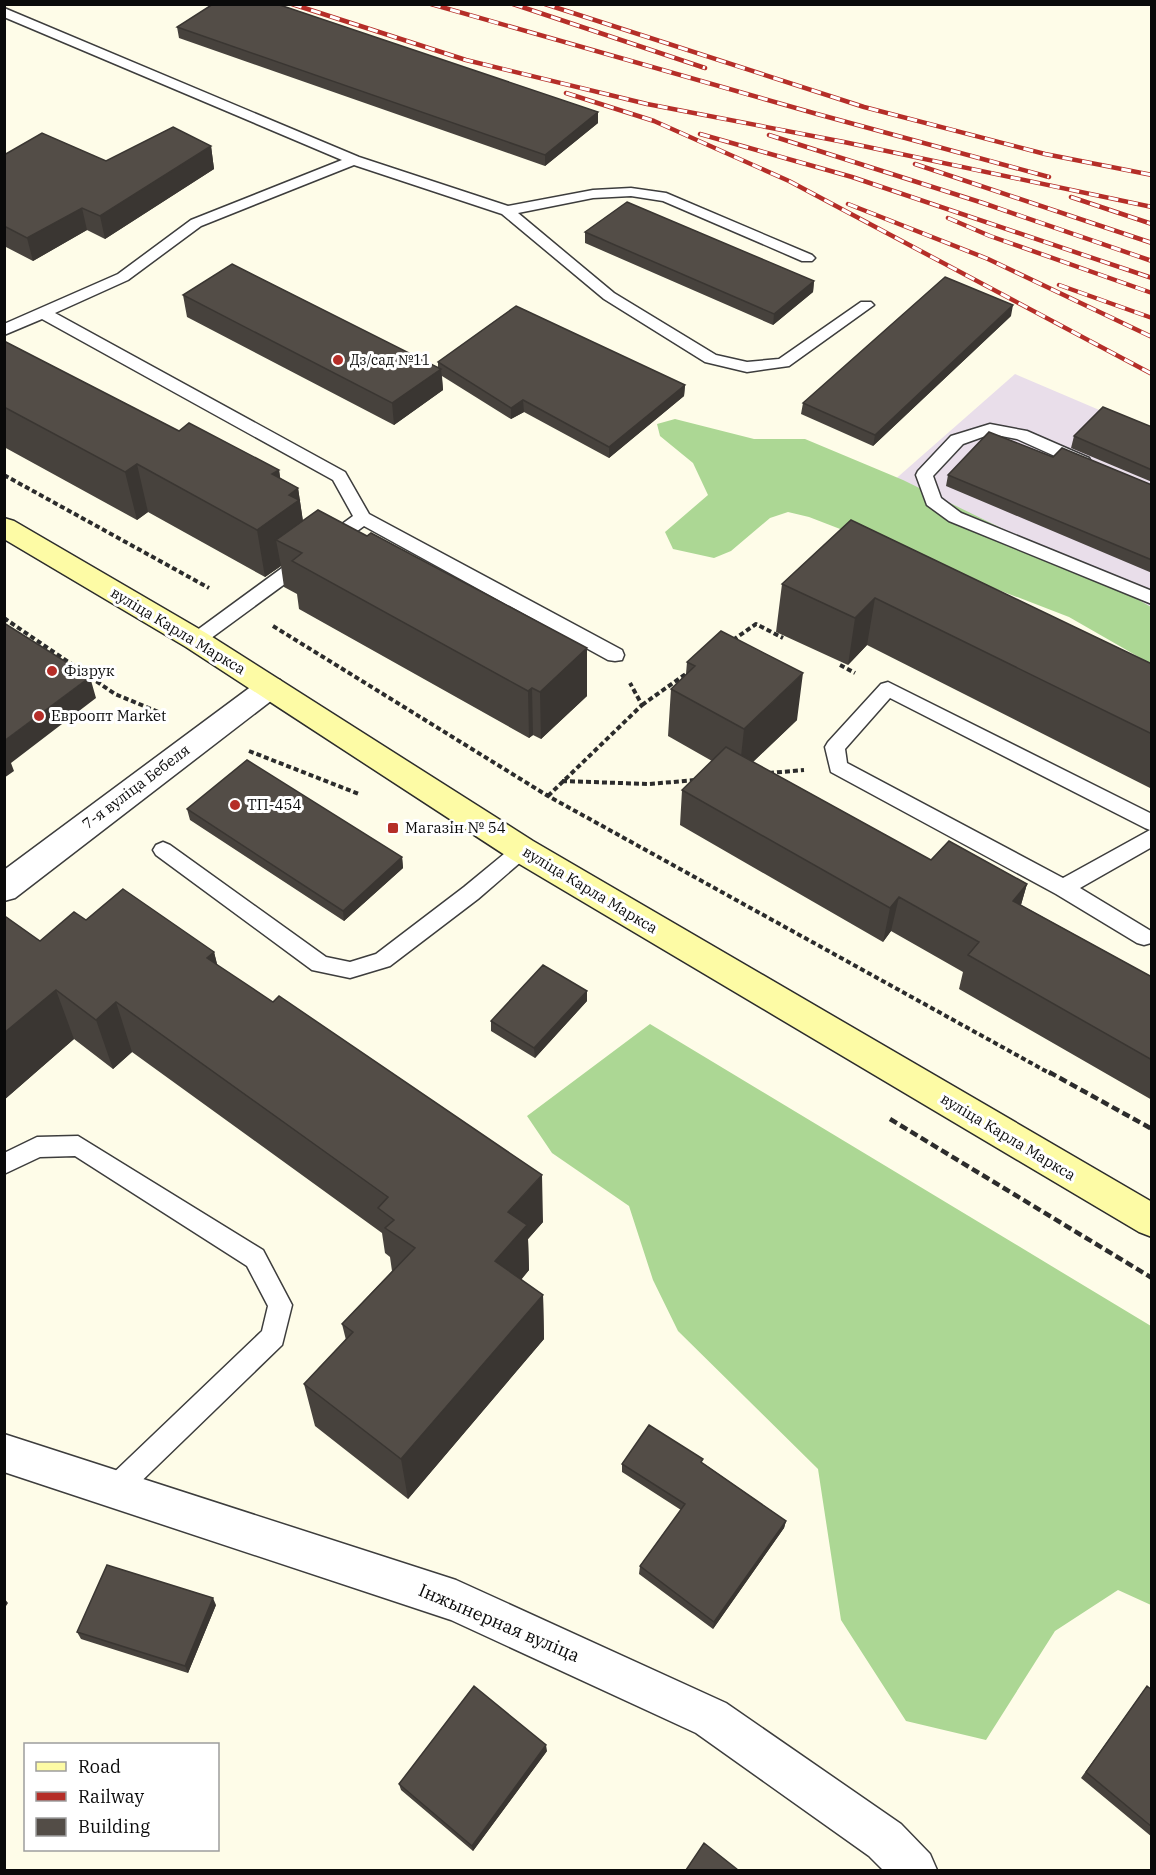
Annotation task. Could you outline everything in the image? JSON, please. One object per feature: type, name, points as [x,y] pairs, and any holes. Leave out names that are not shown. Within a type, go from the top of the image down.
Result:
[{"type":"main road","name":"вуліца Карла Маркса","points":[[4,527],[196,640],[522,850],[1152,1221]]},
{"type":"street","name":"7-я вуліца Бебеля","points":[[4,890],[34,864],[270,687]]},
{"type":"street","name":"Інжынерная вуліца","points":[[4,1453],[456,1601],[711,1718],[885,1840],[914,1870]]},
{"type":"lane","points":[[4,12],[354,160],[507,211],[609,296],[711,359],[747,367],[783,363],[866,304]]},
{"type":"lane","points":[[9,323],[43,313],[123,277],[196,223],[354,160]]},
{"type":"lane","points":[[507,211],[593,194],[631,192],[666,197],[807,258]]},
{"type":"lane","points":[[43,313],[339,476],[363,518],[615,655]]},
{"type":"lane","points":[[1097,468],[1021,435],[990,429],[957,440],[924,475],[933,501],[955,517],[1152,598]]},
{"type":"lane","points":[[196,640],[363,518]]},
{"type":"lane","points":[[1144,937],[1063,888],[838,767],[836,747],[888,689],[1152,823]]},
{"type":"lane","points":[[1063,888],[1152,837]]},
{"type":"lane","points":[[162,850],[320,964],[350,970],[383,960],[471,893],[522,850]]},
{"type":"lane","points":[[4,1164],[37,1147],[78,1146],[255,1258],[280,1305],[273,1337],[116,1488]]},
{"type":"path","points":[[4,475],[242,606],[548,796],[1152,1129]]},
{"type":"path","points":[[728,644],[756,624],[783,638]]},
{"type":"path","points":[[615,655],[642,705]]},
{"type":"path","points":[[548,796],[642,705],[699,664]]},
{"type":"path","points":[[767,773],[838,767]]},
{"type":"path","points":[[562,781],[649,784],[708,779]]},
{"type":"shaded area","points":[[1015,374],[1151,432],[1151,615],[875,497]]},
{"type":"green space","points":[[675,419],[754,439],[805,439],[903,480],[1083,568],[1151,607],[1151,664],[1069,617],[809,517],[788,512],[770,518],[731,551],[714,558],[673,549],[665,532],[708,495],[693,463],[660,436],[657,424]]},
{"type":"green space","points":[[650,1024],[1151,1326],[1151,1605],[1118,1590],[1055,1631],[986,1740],[906,1721],[841,1620],[818,1469],[678,1331],[653,1280],[629,1206],[552,1153],[527,1116]]},
{"type":"building","points":[[213,4],[277,4],[598,112],[545,155],[177,27]]},
{"type":"building","points":[[173,127],[211,146],[100,216],[82,208],[27,238],[4,226],[4,155],[42,133],[106,161]]},
{"type":"building","points":[[627,202],[814,281],[774,314],[585,232]]},
{"type":"building","points":[[232,264],[441,369],[392,403],[183,295]]},
{"type":"building","points":[[945,277],[1013,305],[875,435],[803,403]]},
{"type":"building","points":[[516,306],[685,385],[609,447],[523,400],[511,408],[438,362]]},
{"type":"building","points":[[4,341],[179,431],[189,423],[279,470],[272,474],[298,488],[289,495],[299,500],[257,530],[137,464],[125,472],[4,407]]},
{"type":"building","points":[[1103,407],[1152,427],[1152,470],[1074,436]]},
{"type":"building","points":[[989,432],[1053,457],[1062,448],[1152,485],[1152,560],[948,475]]},
{"type":"building","points":[[318,510],[367,536],[371,533],[587,648],[540,692],[532,688],[528,691],[292,561],[302,553],[276,540]]},
{"type":"building","points":[[851,520],[1152,664],[1152,734],[875,598],[855,618],[782,584]]},
{"type":"building","name":"Евроопт Market","points":[[4,623],[90,677],[4,741]]},
{"type":"building","points":[[721,631],[803,673],[744,729],[671,689],[695,666],[687,662]]},
{"type":"building","points":[[726,747],[931,860],[949,841],[1027,884],[1013,901],[1152,977],[1152,1060],[968,955],[979,942],[899,897],[890,908],[682,790]]},
{"type":"building","points":[[247,760],[402,857],[343,911],[187,809]]},
{"type":"building","points":[[123,889],[214,952],[207,958],[273,1002],[279,996],[542,1175],[508,1212],[527,1225],[495,1261],[543,1295],[401,1459],[304,1384],[353,1332],[342,1324],[415,1248],[385,1228],[394,1220],[378,1208],[388,1197],[116,1002],[96,1020],[56,990],[4,1033],[4,919],[6,917],[40,941],[74,912],[86,920]]},
{"type":"building","points":[[543,965],[587,991],[534,1048],[491,1021]]},
{"type":"building","points":[[649,1425],[703,1459],[701,1462],[786,1521],[714,1622],[640,1566],[685,1504],[622,1464]]},
{"type":"building","points":[[107,1565],[213,1598],[185,1666],[77,1632]]},
{"type":"building","points":[[474,1686],[546,1745],[472,1846],[399,1784]]},
{"type":"building","points":[[1147,1686],[1152,1690],[1152,1827],[1086,1772]]},
{"type":"building","points":[[704,1843],[738,1870],[686,1870]]},
{"type":"railway","points":[[292,4],[466,60],[647,104],[844,142],[1152,207]]},
{"type":"railway","points":[[431,4],[817,114],[1049,177]]},
{"type":"railway","points":[[513,4],[705,68]]},
{"type":"railway","points":[[545,4],[864,107],[1045,154],[1152,175]]},
{"type":"railway","points":[[566,93],[654,121],[789,181],[1152,374]]},
{"type":"railway","points":[[700,134],[852,177],[1152,278]]},
{"type":"railway","points":[[769,135],[983,203],[1152,261]]},
{"type":"railway","points":[[915,164],[1152,243]]},
{"type":"railway","points":[[1071,197],[1152,224]]},
{"type":"railway","points":[[848,204],[988,259],[1152,337]]},
{"type":"railway","points":[[948,218],[990,236],[1152,293]]},
{"type":"railway","points":[[1059,285],[1152,318]]},
{"type":"place","name":"Дз/сад №11","points":[[338,360]]},
{"type":"place","name":"Фізрук","points":[[52,671]]},
{"type":"place","name":"Евроопт Market","points":[[39,716]]},
{"type":"place","name":"ТП-454","points":[[235,805]]},
{"type":"place","name":"Магазін № 54","points":[[393,828]]}]
